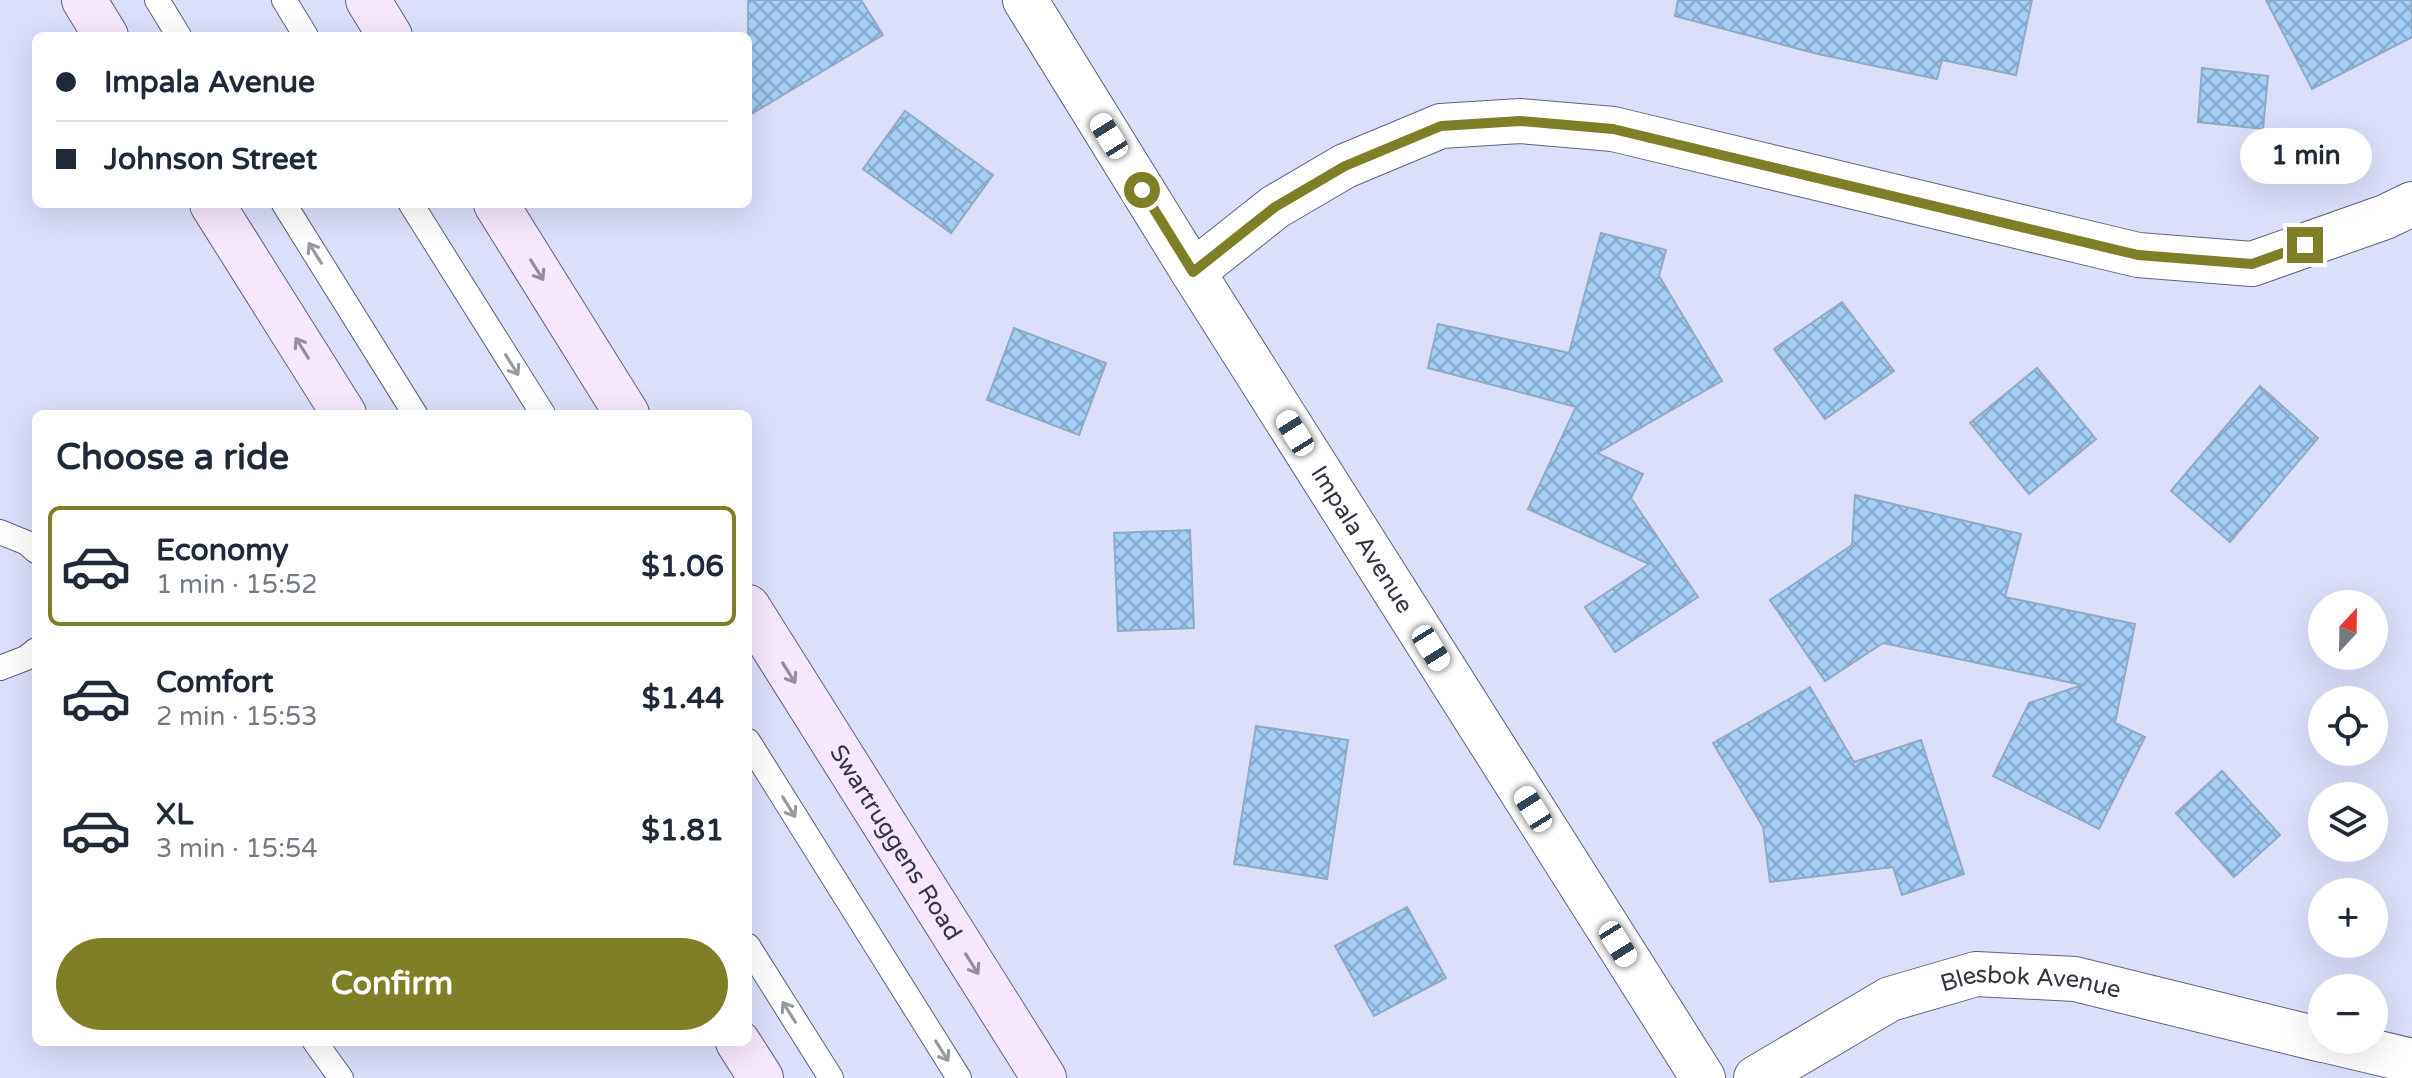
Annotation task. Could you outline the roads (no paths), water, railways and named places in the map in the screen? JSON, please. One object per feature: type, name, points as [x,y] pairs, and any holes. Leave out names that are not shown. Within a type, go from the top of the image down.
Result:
[{"type":"main road","points":[[84,0],[104,32]]},
{"type":"main road","points":[[368,0],[388,32]]},
{"type":"main road","points":[[215,208],[341,410]]},
{"type":"main road","points":[[498,208],[625,410]]},
{"type":"main road","name":"Swartruggens Road","points":[[752,613],[1044,1078]]},
{"type":"main road","points":[[741,1046],[761,1078]]},
{"type":"street","name":"Impala Avenue","points":[[1025,0],[1193,272],[1703,1078]]},
{"type":"street","points":[[1193,272],[1275,207],[1345,166],[1441,126],[1520,121],[1613,129],[2138,255],[2252,264],[2385,217],[2412,204]]},
{"type":"street","name":"Blesbok Avenue","points":[[1756,1078],[1890,999],[1976,974],[2075,979],[2308,1036]]},
{"type":"street","name":"Blesbok Avenue","points":[[2382,1054],[2412,1061]]},
{"type":"lane","points":[[157,0],[177,32]]},
{"type":"lane","points":[[284,0],[304,32]]},
{"type":"lane","points":[[286,208],[413,410]]},
{"type":"lane","points":[[414,208],[540,410]]},
{"type":"lane","points":[[0,532],[32,547]]},
{"type":"lane","points":[[0,668],[32,656]]},
{"type":"lane","points":[[752,747],[959,1078]]},
{"type":"lane","points":[[752,952],[831,1078]]},
{"type":"lane","points":[[318,1046],[341,1078]]}]
